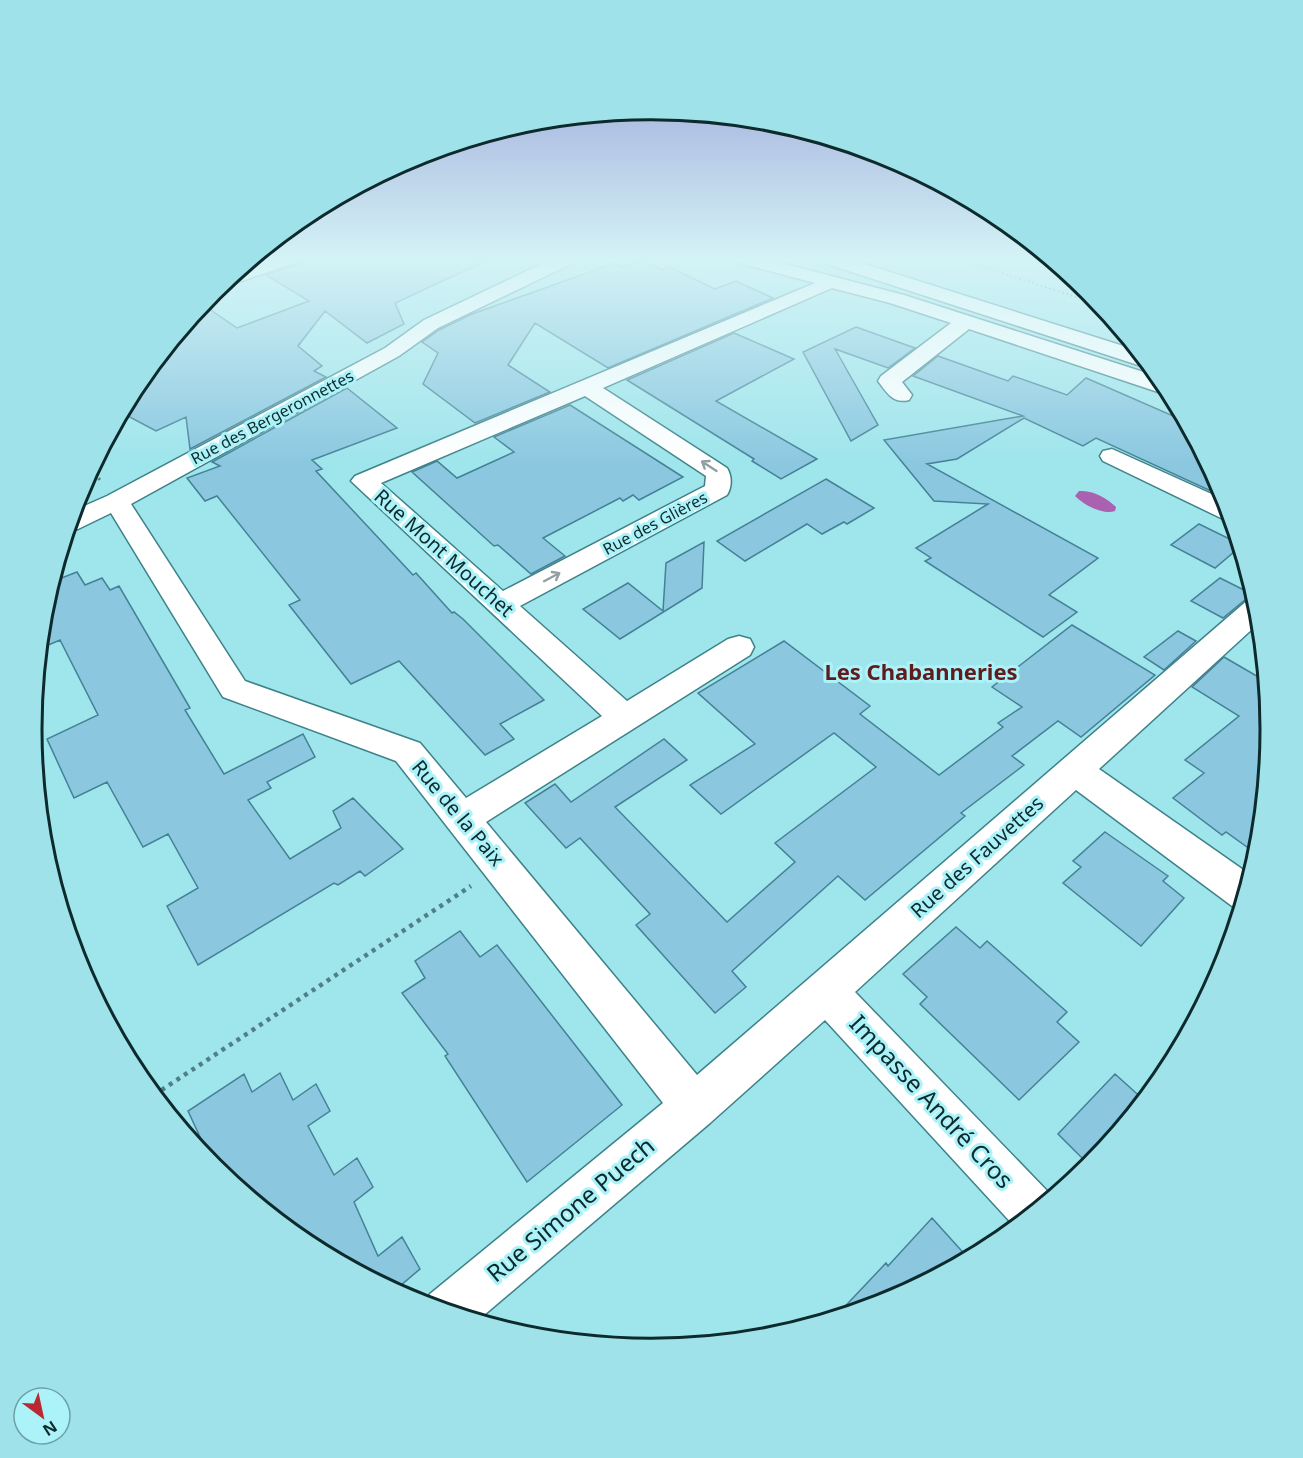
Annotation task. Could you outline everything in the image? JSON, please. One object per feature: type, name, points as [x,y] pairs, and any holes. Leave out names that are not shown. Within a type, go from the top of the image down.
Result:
[{"type":"street","name":"Rue des Bergeronnettes","points":[[80,518],[116,501],[392,352],[428,326]]},
{"type":"street","name":"Rue Mont Mouchet","points":[[625,718],[364,481],[731,326]]},
{"type":"street","points":[[901,395],[889,381],[961,326]]},
{"type":"street","points":[[978,326],[1153,383]]},
{"type":"street","points":[[1027,326],[1134,357]]},
{"type":"street","name":"Rue des Glières","points":[[500,604],[718,490],[718,472],[586,387]]},
{"type":"street","points":[[1112,456],[1219,507]]},
{"type":"street","name":"Rue de la Paix","points":[[116,501],[234,689],[408,752],[694,1107]]},
{"type":"street","name":"Rue des Fauvettes","points":[[694,1107],[827,992],[1250,614]]},
{"type":"street","points":[[462,818],[739,647]]},
{"type":"street","points":[[1075,770],[1239,889]]},
{"type":"street","name":"Impasse André Cros","points":[[827,992],[1030,1207]]},
{"type":"street","name":"Rue Simone Puech","points":[[455,1306],[694,1107]]},
{"type":"path","points":[[161,1090],[502,866]]},
{"type":"shaded area","points":[[1079,491],[1094,493],[1104,498],[1116,507],[1115,511],[1105,512],[1088,506],[1075,496]]},
{"type":"building","points":[[194,326],[234,326],[237,328],[242,326],[313,326],[298,346],[322,366],[314,371],[326,377],[190,449],[186,417],[156,431],[129,416],[168,358]]},
{"type":"building","points":[[345,326],[400,326],[367,343]]},
{"type":"building","points":[[447,326],[533,326],[508,365],[550,392],[475,423],[423,384],[438,353],[422,342]]},
{"type":"building","points":[[540,326],[707,326],[608,368]]},
{"type":"building","points":[[856,327],[915,348],[888,368],[835,349],[878,425],[851,441],[803,352]]},
{"type":"building","points":[[734,333],[794,359],[716,401],[817,459],[781,479],[752,461],[754,459],[627,380]]},
{"type":"building","points":[[938,356],[1008,381],[1013,376],[1067,395],[1086,378],[1174,416],[1213,492],[1096,438],[1083,446],[1024,418],[957,459],[927,464],[1098,558],[1049,595],[1077,612],[1043,637],[925,561],[931,558],[916,548],[988,504],[934,501],[884,440],[1023,416],[913,376]]},
{"type":"building","points":[[347,388],[397,428],[312,460],[322,469],[316,471],[413,575],[416,573],[452,613],[454,612],[463,619],[544,700],[500,724],[514,739],[485,755],[399,661],[351,684],[289,605],[300,600],[217,496],[205,501],[187,478],[220,466],[212,462]]},
{"type":"building","points":[[570,405],[683,477],[639,500],[633,495],[623,501],[620,498],[543,538],[565,556],[531,574],[498,545],[494,546],[412,472],[437,461],[457,478],[514,452],[494,437]]},
{"type":"building","points":[[826,479],[874,508],[847,524],[844,522],[822,534],[807,524],[745,561],[717,541]]},
{"type":"building","points":[[1199,524],[1231,540],[1234,552],[1215,568],[1171,545]]},
{"type":"building","points":[[704,542],[702,588],[620,639],[583,609],[628,583],[663,611],[666,563]]},
{"type":"building","points":[[77,572],[85,585],[102,578],[110,590],[119,586],[190,708],[185,710],[224,774],[303,734],[315,757],[267,782],[271,788],[248,800],[290,859],[341,828],[333,811],[353,798],[403,849],[365,876],[360,871],[338,885],[334,883],[198,965],[167,906],[198,888],[168,834],[143,847],[107,782],[74,798],[47,739],[98,715],[60,640],[48,645],[61,578]]},
{"type":"building","points":[[1220,578],[1244,590],[1246,599],[1223,618],[1191,601]]},
{"type":"building","points":[[1072,625],[1155,675],[1081,737],[1058,721],[1012,756],[1024,765],[961,813],[965,816],[865,900],[838,876],[732,971],[746,987],[715,1013],[636,925],[650,914],[580,838],[566,848],[525,803],[555,784],[571,802],[664,739],[687,760],[615,807],[727,922],[795,862],[775,843],[876,767],[834,733],[721,814],[690,785],[755,744],[698,693],[784,641],[870,706],[860,714],[939,775],[1003,727],[998,723],[1022,707],[992,687]]},
{"type":"building","points":[[1178,631],[1196,641],[1164,670],[1144,657]]},
{"type":"building","points":[[1224,657],[1259,677],[1260,769],[1249,848],[1226,832],[1222,835],[1173,798],[1204,773],[1185,760],[1239,716],[1192,687]]},
{"type":"building","points":[[1105,832],[1168,876],[1163,881],[1184,898],[1141,946],[1063,883],[1081,867],[1073,861]]},
{"type":"building","points":[[956,927],[980,948],[987,941],[1067,1012],[1057,1022],[1079,1042],[1019,1100],[920,1004],[927,997],[903,974]]},
{"type":"building","points":[[460,931],[480,957],[497,945],[622,1105],[527,1182],[445,1056],[448,1054],[402,993],[425,978],[415,961]]},
{"type":"building","points":[[280,1073],[293,1100],[316,1084],[330,1111],[308,1126],[334,1175],[357,1158],[373,1187],[354,1202],[378,1256],[402,1237],[420,1269],[401,1285],[347,1257],[280,1213],[201,1139],[188,1111],[244,1074],[252,1092]]},
{"type":"building","points":[[1115,1074],[1138,1095],[1110,1131],[1083,1159],[1058,1134]]},
{"type":"building","points":[[932,1218],[963,1253],[921,1276],[845,1307],[886,1263],[888,1266]]},
{"type":"district","name":"Les Chabanneries","points":[[921,672]]}]
